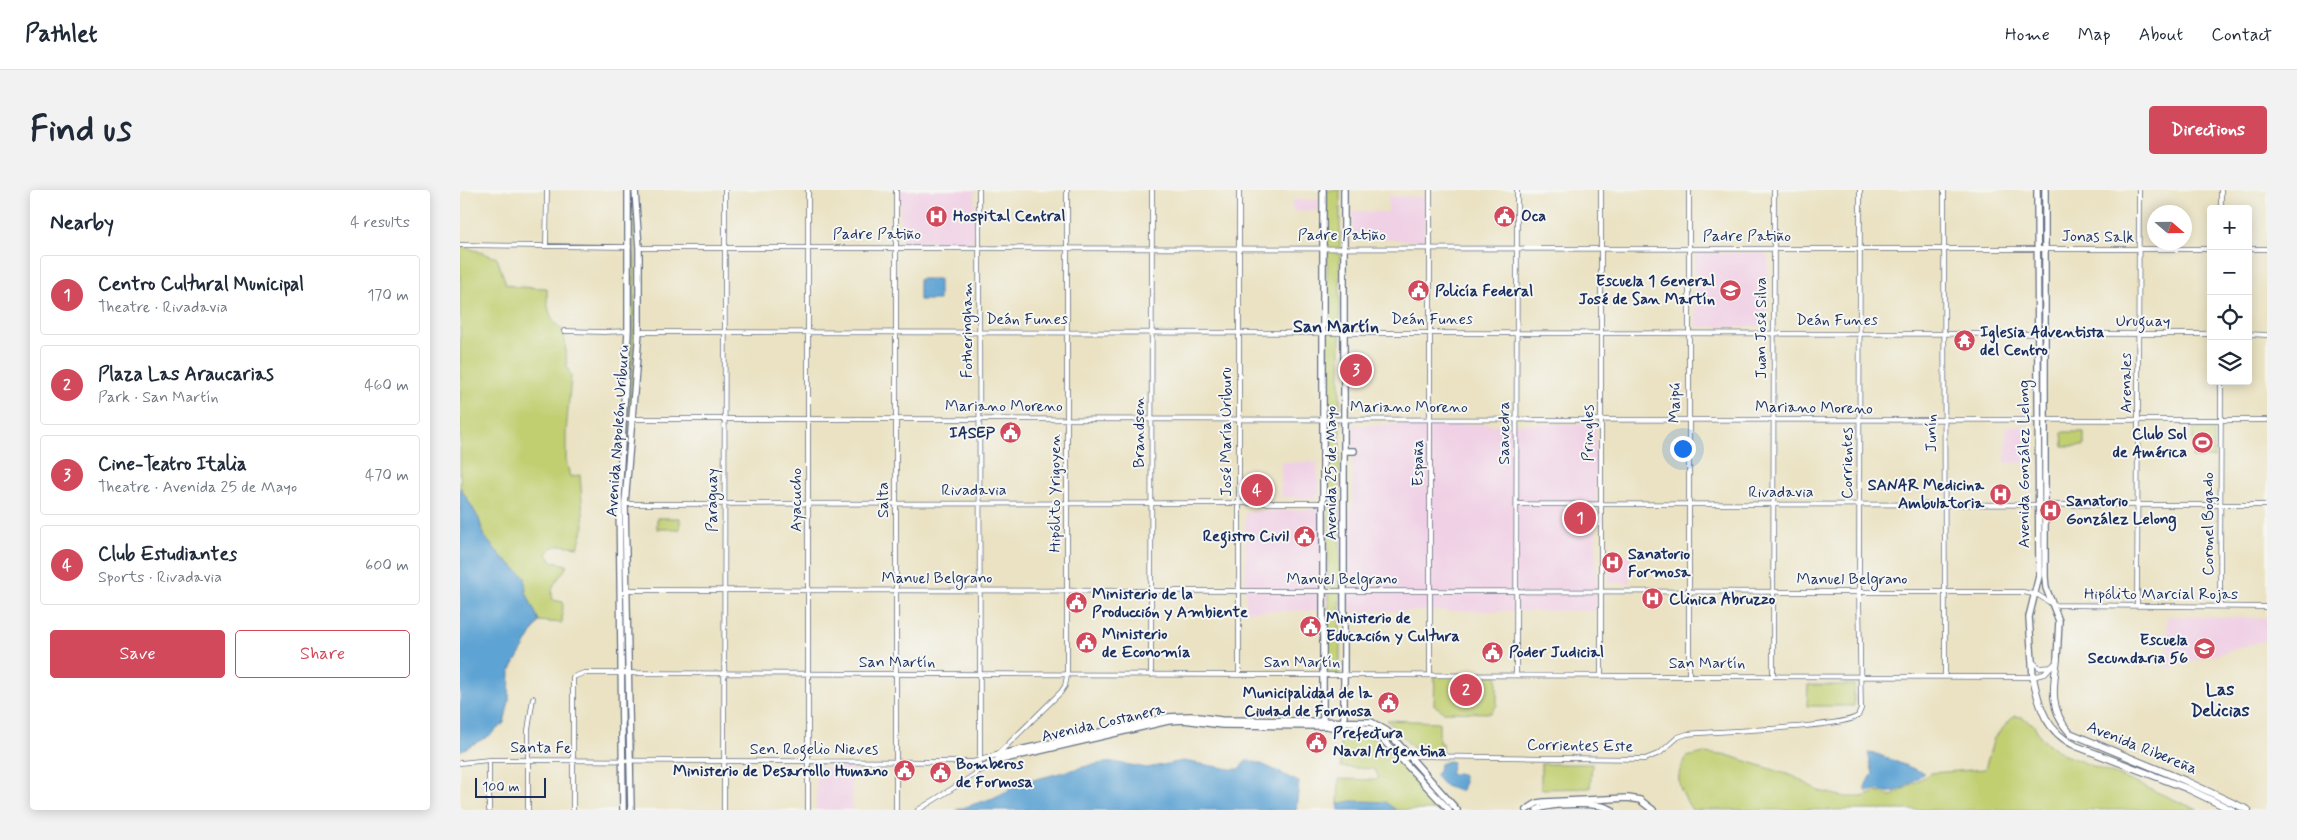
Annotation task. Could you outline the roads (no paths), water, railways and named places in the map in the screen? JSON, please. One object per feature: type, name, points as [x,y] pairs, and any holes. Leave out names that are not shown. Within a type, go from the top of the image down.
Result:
[{"type":"main road","name":"Avenida Napoleón Uriburu","points":[[624,674],[619,496],[628,330],[628,190]]},
{"type":"main road","name":"Avenida Napoleón Uriburu","points":[[624,674],[626,504],[639,332],[639,248],[635,190]]},
{"type":"main road","name":"Avenida 25 de Mayo","points":[[1323,190],[1324,724]]},
{"type":"main road","name":"Avenida 25 de Mayo","points":[[1344,190],[1344,724]]},
{"type":"main road","name":"Avenida González Lelong","points":[[2038,190],[2037,248],[2041,333]]},
{"type":"main road","name":"Avenida González Lelong","points":[[2044,190],[2038,505],[2042,571],[2046,588],[2059,621],[2057,659]]},
{"type":"main road","name":"Avenida González Lelong","points":[[2033,677],[2029,617],[2042,571],[2045,505],[2041,420]]},
{"type":"main road","points":[[1344,451],[1354,451]]},
{"type":"main road","name":"Avenida Ribereña","points":[[2057,659],[2054,702],[2058,719],[2070,733],[2186,781],[2248,810]]},
{"type":"main road","points":[[624,674],[624,810]]},
{"type":"main road","points":[[624,674],[630,761],[631,810]]},
{"type":"main road","name":"Avenida Ribereña","points":[[2033,677],[2044,718],[2060,737],[2076,746],[2186,788],[2232,810]]},
{"type":"main road","name":"Avenida Costanera","points":[[997,755],[1168,717],[1191,716],[1221,720],[1324,724]]},
{"type":"main road","name":"Avenida Costanera","points":[[979,770],[996,761],[1168,721],[1184,720],[1222,725],[1344,724],[1374,730],[1406,758],[1457,810]]},
{"type":"main road","name":"Avenida Costanera","points":[[1406,758],[1449,810]]},
{"type":"main road","points":[[1526,810],[1537,803],[1544,802],[1628,798],[1640,800],[1653,810]]},
{"type":"main road","points":[[1537,810],[1545,807],[1596,805],[1612,810]]},
{"type":"street","points":[[546,246],[547,190]]},
{"type":"street","name":"Paraguay","points":[[724,810],[725,190]]},
{"type":"street","name":"Ayacucho","points":[[808,190],[808,810]]},
{"type":"street","name":"Salta","points":[[896,190],[896,810]]},
{"type":"street","name":"Fotheringham","points":[[979,770],[980,190]]},
{"type":"street","name":"Hipólito Yrigoyen","points":[[1067,190],[1068,502],[1066,591],[1068,676]]},
{"type":"street","name":"Brandsen","points":[[1151,675],[1152,190]]},
{"type":"street","name":"José María Uriburu","points":[[1239,190],[1239,675]]},
{"type":"street","name":"España","points":[[1430,190],[1430,675]]},
{"type":"street","name":"Saavedra","points":[[1516,675],[1517,190]]},
{"type":"street","name":"Pringles","points":[[1601,190],[1601,676]]},
{"type":"street","name":"Maipú","points":[[1689,190],[1689,675]]},
{"type":"street","name":"Juan José Silva","points":[[1773,676],[1774,190]]},
{"type":"street","name":"Corrientes","points":[[1860,190],[1860,676]]},
{"type":"street","name":"Junín","points":[[1944,190],[1945,676]]},
{"type":"street","name":"Arenales","points":[[2137,606],[2139,190]]},
{"type":"street","points":[[2221,190],[2221,205]]},
{"type":"street","points":[[460,245],[629,247]]},
{"type":"street","name":"Padre Patiño","points":[[639,248],[2044,248]]},
{"type":"street","name":"Jonas Salk","points":[[2044,248],[2207,249]]},
{"type":"street","points":[[2252,249],[2267,249]]},
{"type":"street","points":[[564,330],[604,332],[628,330]]},
{"type":"street","name":"Deán Funes","points":[[639,332],[2041,333]]},
{"type":"street","name":"Uruguay","points":[[2041,333],[2207,334]]},
{"type":"street","points":[[2252,334],[2267,334]]},
{"type":"street","name":"Coronel Bogado","points":[[2220,606],[2221,385]]},
{"type":"street","name":"Mariano Moreno","points":[[623,419],[2267,420]]},
{"type":"street","name":"Rivadavia","points":[[626,504],[725,502],[1323,503]]},
{"type":"street","name":"Rivadavia","points":[[1517,504],[2267,505]]},
{"type":"street","name":"Manuel Belgrano","points":[[626,590],[1944,592],[2034,594],[2054,605]]},
{"type":"street","name":"Hipólito Marcial Rojas","points":[[2054,605],[2267,607]]},
{"type":"street","points":[[2033,677],[2044,674],[2053,666],[2057,659]]},
{"type":"street","points":[[2032,661],[2040,668],[2053,666]]},
{"type":"street","name":"San Martín","points":[[573,761],[573,677],[584,673],[1068,676],[1689,675],[2033,677]]},
{"type":"street","points":[[997,755],[1061,692],[1068,676]]},
{"type":"street","name":"Corrientes Este","points":[[1406,758],[1645,760],[1660,754],[1678,737],[1687,734],[1854,719],[1861,709],[1860,676]]},
{"type":"street","points":[[528,810],[528,730],[533,698]]},
{"type":"street","name":"Sen. Rogelio Nieves","points":[[630,761],[980,761],[997,755]]},
{"type":"street","points":[[489,760],[489,810]]},
{"type":"street","name":"Santa Fe","points":[[460,763],[489,760],[630,761]]},
{"type":"street","points":[[573,761],[573,810]]},
{"type":"street","points":[[918,810],[979,770]]},
{"type":"water","points":[[919,279],[939,279],[939,300],[919,300]]},
{"type":"water","points":[[460,487],[479,519],[483,535],[501,556],[525,577],[526,592],[539,621],[510,671],[509,701],[504,723],[489,736],[460,751]]},
{"type":"water","points":[[1868,753],[1877,754],[1924,773],[1905,787],[1896,791],[1875,790],[1867,792],[1864,789],[1873,774]]},
{"type":"water","points":[[1183,761],[1231,769],[1239,769],[1247,761],[1265,766],[1299,782],[1296,810],[956,810],[993,798],[1025,782],[1091,765],[1113,762],[1147,768]]},
{"type":"water","points":[[1448,761],[1453,762],[1450,774],[1462,774],[1464,778],[1462,790],[1459,791],[1445,786],[1435,775],[1439,771],[1440,764]]},
{"type":"water","points":[[1351,801],[1385,802],[1396,810],[1339,810],[1338,804]]},
{"type":"place","name":"Hospital Central","points":[[937,216]]},
{"type":"place","name":"Oca","points":[[1505,216]]},
{"type":"place","name":"Escuela 1 General José de San Martín","points":[[1731,290]]},
{"type":"place","name":"Policía Federal","points":[[1419,291]]},
{"type":"place","name":"Iglesia Adventista del Centro","points":[[1964,341]]},
{"type":"place","name":"Cine-Teatro Italia","points":[[1356,370]]},
{"type":"place","name":"IASEP","points":[[1011,433]]},
{"type":"place","name":"Club Sol de América","points":[[2203,443]]},
{"type":"place","name":"Club Estudiantes","points":[[1257,490]]},
{"type":"place","name":"SANAR Medicina Ambulatoria","points":[[2000,494]]},
{"type":"place","name":"Sanatorio González Lelong","points":[[2050,510]]},
{"type":"place","name":"Centro Cultural Municipal","points":[[1580,518]]},
{"type":"place","name":"Registro Civil","points":[[1305,536]]},
{"type":"place","name":"Sanatorio Formosa","points":[[1612,563]]},
{"type":"place","name":"Clinica Abruzzo","points":[[1653,599]]},
{"type":"place","name":"Ministerio de la Producción y Ambiente","points":[[1076,603]]},
{"type":"place","name":"Ministerio de Educación y Cultura","points":[[1310,627]]},
{"type":"place","name":"Ministerio de Economía","points":[[1086,643]]},
{"type":"place","name":"Escuela Secundaria 56","points":[[2204,649]]},
{"type":"place","name":"Poder Judicial","points":[[1493,652]]},
{"type":"place","name":"Plaza Las Araucarias","points":[[1466,690]]},
{"type":"place","name":"Municipalidad de la Ciudad de Formosa","points":[[1388,702]]},
{"type":"place","name":"Prefectura Naval Argentina","points":[[1317,742]]},
{"type":"place","name":"Ministerio de Desarrollo Humano","points":[[904,771]]},
{"type":"place","name":"Bomberos de Formosa","points":[[940,773]]},
{"type":"district","name":"San Martín","points":[[1336,327]]},
{"type":"district","name":"Las Delicias","points":[[2220,700]]}]
